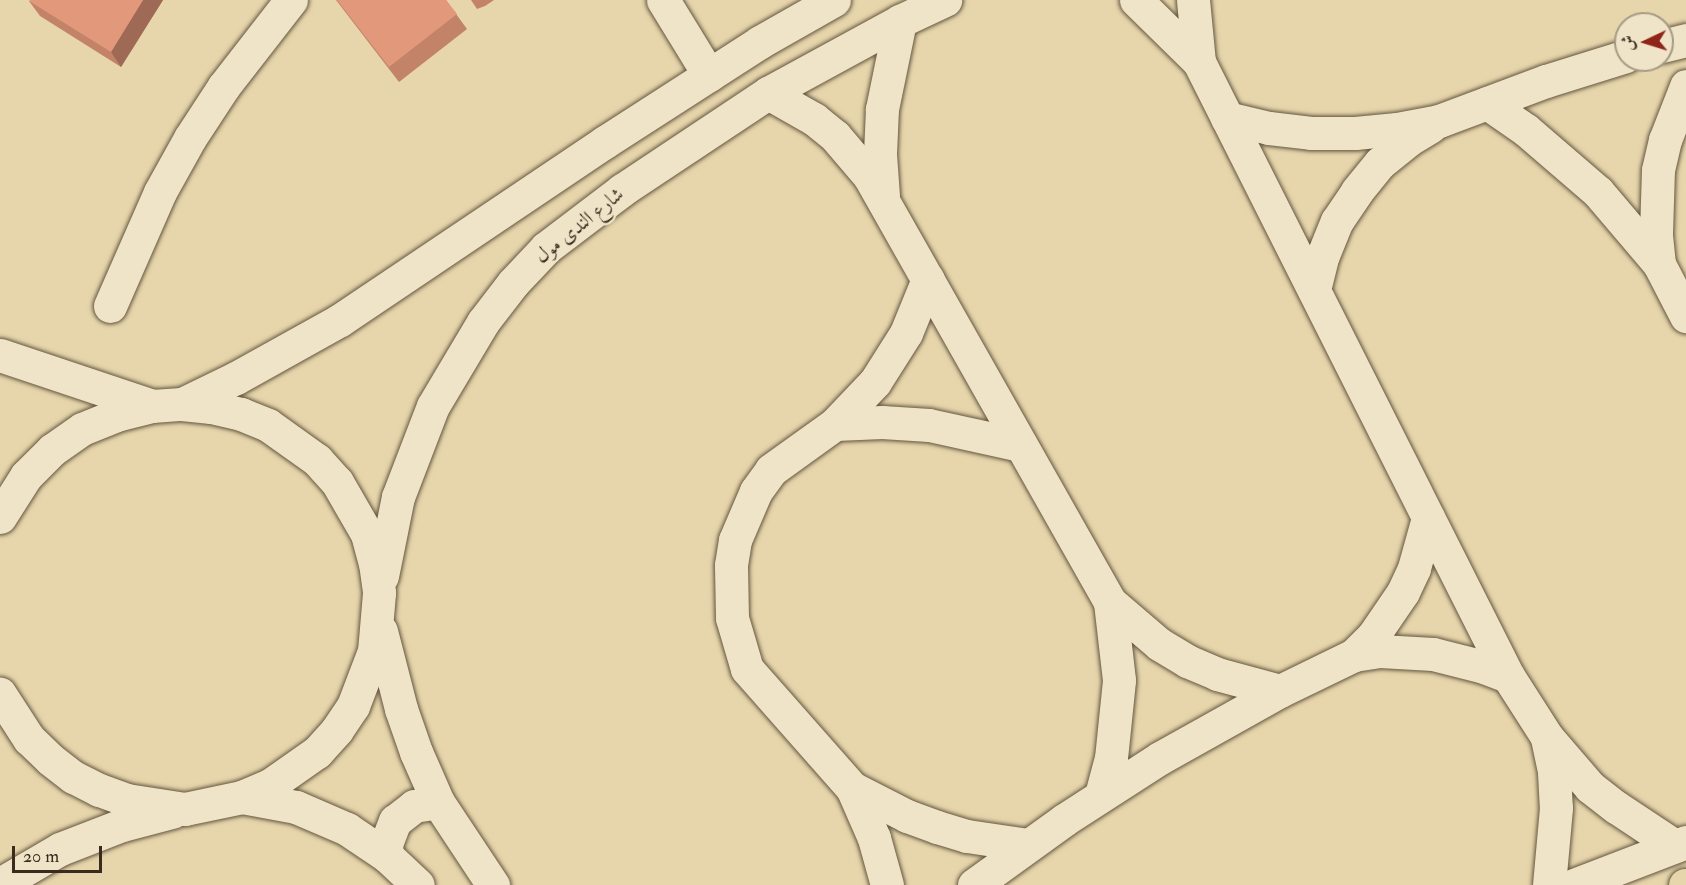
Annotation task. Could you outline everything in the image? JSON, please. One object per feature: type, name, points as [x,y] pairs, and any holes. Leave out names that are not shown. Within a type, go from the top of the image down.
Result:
[{"type":"street","points":[[110,306],[151,211],[190,138],[224,86],[291,0]]},
{"type":"street","points":[[663,0],[709,75]]},
{"type":"street","points":[[0,517],[26,476],[52,450],[82,429],[108,418],[166,405],[257,367],[340,320],[709,75],[834,0]]},
{"type":"street","name":"شارع الندى مول","points":[[242,797],[270,785],[317,752],[337,730],[353,706],[366,679],[374,651],[379,607],[398,497],[414,451],[457,363],[483,322],[513,283],[546,248],[622,190],[768,93],[900,21],[945,0]]},
{"type":"street","points":[[1136,0],[1200,62]]},
{"type":"street","points":[[1193,0],[1200,62],[1508,676],[1547,736],[1590,787],[1616,807],[1681,844]]},
{"type":"street","points":[[883,198],[880,154],[882,109],[900,21]]},
{"type":"street","points":[[1314,290],[1323,255],[1337,221],[1357,191],[1380,164],[1408,140],[1439,121],[1487,102],[1614,60]]},
{"type":"street","points":[[1659,264],[1656,222],[1658,170],[1665,140],[1686,86]]},
{"type":"street","points":[[768,93],[800,110],[835,136],[869,176],[1110,602],[1159,644],[1187,661],[1238,681],[1280,691]]},
{"type":"street","points":[[1487,102],[1526,130],[1580,176],[1630,227],[1659,264],[1686,316]]},
{"type":"street","points":[[1227,118],[1269,128],[1311,133],[1355,133],[1397,129],[1439,121]]},
{"type":"street","points":[[887,885],[874,838],[852,788],[747,669],[738,644],[729,592],[735,540],[756,491],[771,470],[835,424],[856,404],[891,358],[906,333],[928,279]]},
{"type":"street","points":[[0,355],[166,405],[241,414],[268,425],[317,460],[337,482],[367,534],[375,563],[379,607],[401,709],[438,802],[494,885]]},
{"type":"street","points":[[835,424],[882,422],[929,425],[1021,445]]},
{"type":"street","points":[[1354,655],[1373,636],[1403,592],[1414,568],[1428,518]]},
{"type":"street","points":[[1101,795],[1111,758],[1119,680],[1110,602]]},
{"type":"street","points":[[974,885],[1101,795],[1160,758],[1280,691],[1354,655],[1380,651],[1433,654],[1484,666],[1508,676]]},
{"type":"street","points":[[0,694],[29,739],[74,777],[127,800],[185,809]]},
{"type":"street","points":[[1547,736],[1554,772],[1556,808],[1549,885]]},
{"type":"street","points":[[852,788],[898,812],[937,827],[967,836],[1028,845]]},
{"type":"street","points":[[0,884],[60,849],[122,825],[242,797],[296,807],[347,829],[387,856],[418,885]]},
{"type":"street","points":[[387,856],[386,844],[395,821],[414,806],[438,802]]},
{"type":"street","points":[[1574,885],[1681,844]]},
{"type":"building","points":[[30,0],[143,0],[111,52]]},
{"type":"building","points":[[337,0],[446,0],[457,14],[389,67]]}]
